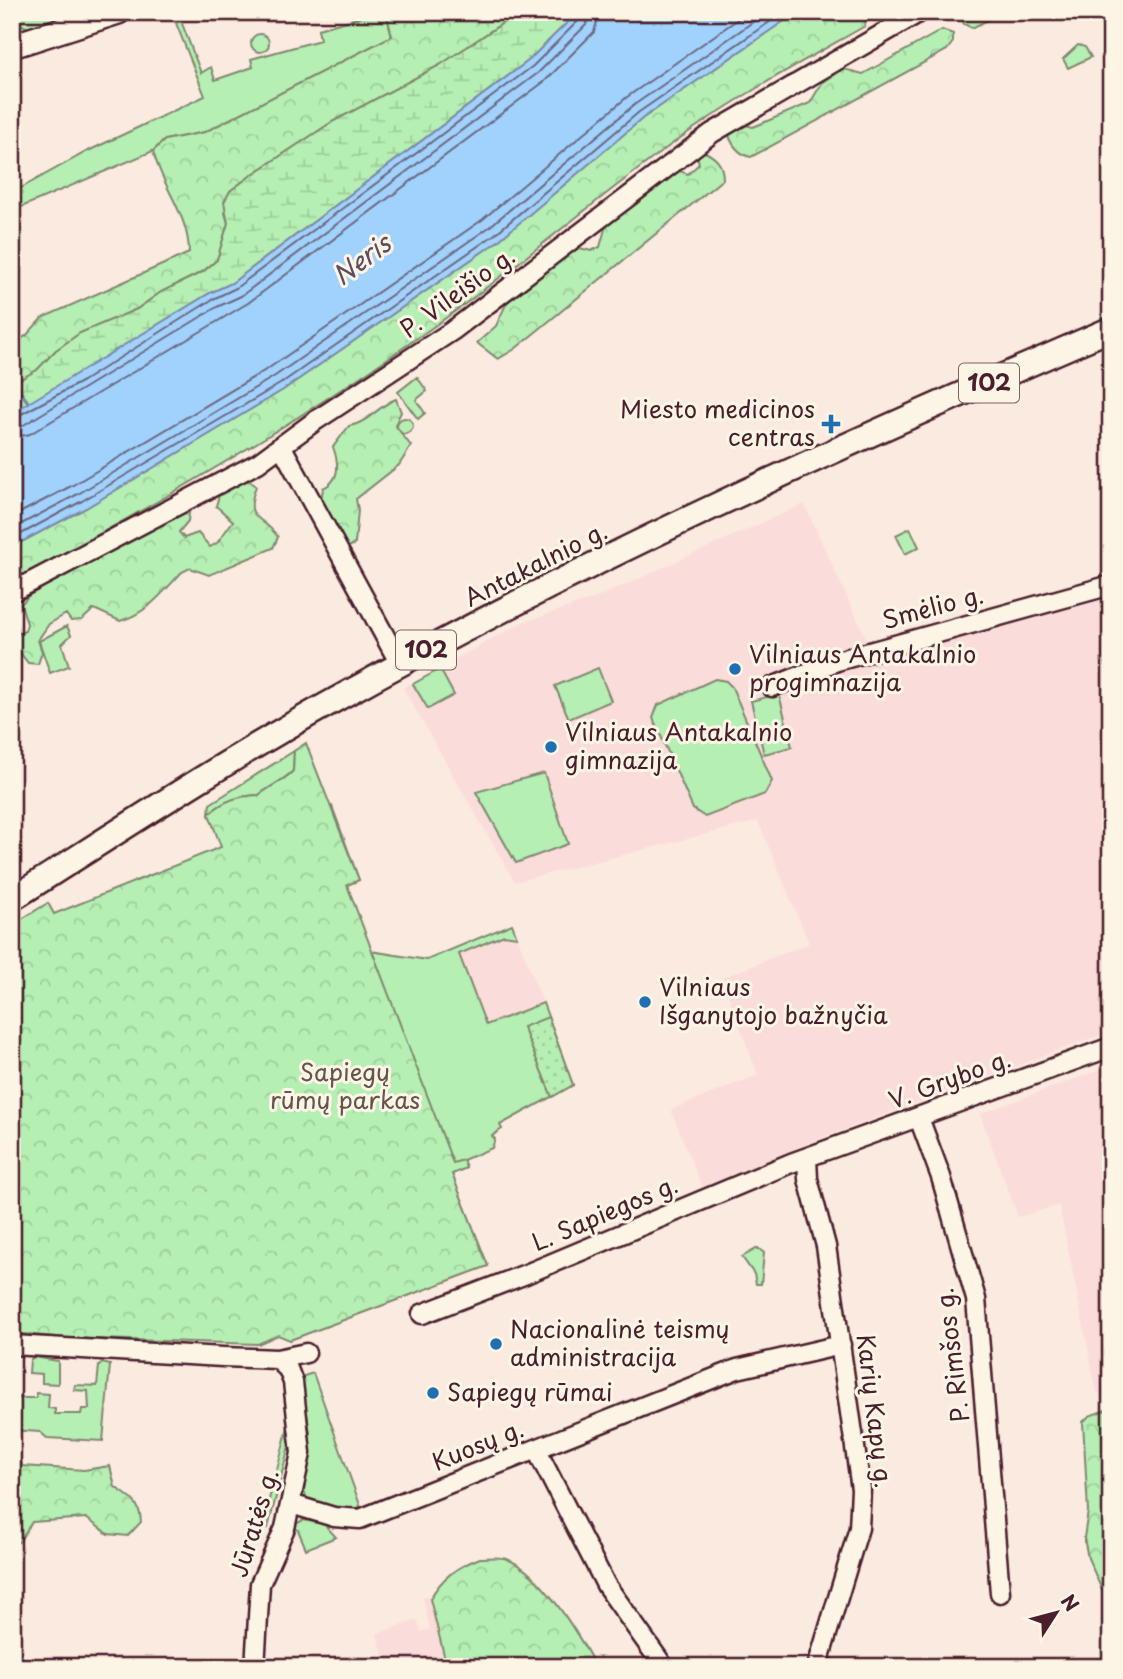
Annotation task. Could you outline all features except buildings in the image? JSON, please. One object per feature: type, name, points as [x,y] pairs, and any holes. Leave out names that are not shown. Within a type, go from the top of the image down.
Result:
[{"type":"main road","points":[[12,46],[118,12]]},
{"type":"main road","name":"Antakalnio g.","points":[[12,899],[281,731],[400,664],[656,535],[1111,329]]},
{"type":"street","name":"P. Vileišio g.","points":[[12,593],[169,512],[282,447],[315,421],[452,331],[712,133],[919,12]]},
{"type":"street","points":[[282,447],[400,664]]},
{"type":"street","name":"Smėlio g.","points":[[772,687],[837,661],[1111,585]]},
{"type":"street","name":"V. Grybo g.","points":[[807,1159],[1111,1047]]},
{"type":"street","name":"P. Rimšos g.","points":[[919,1118],[941,1177],[976,1298],[1000,1593]]},
{"type":"street","name":"L. Sapiegos g.","points":[[422,1314],[526,1274],[791,1163],[807,1159]]},
{"type":"street","name":"Karių Kapų g.","points":[[807,1159],[808,1179],[826,1246],[855,1432],[861,1506],[855,1542],[817,1667]]},
{"type":"street","points":[[12,1345],[277,1359],[306,1353]]},
{"type":"street","name":"Kuosų g.","points":[[291,1504],[334,1517],[360,1519],[737,1369],[841,1345]]},
{"type":"street","name":"Jūratės g.","points":[[255,1667],[260,1584],[291,1504],[301,1453],[298,1412],[291,1374],[277,1359]]},
{"type":"street","points":[[536,1449],[606,1585],[664,1667]]},
{"type":"shaded area","points":[[804,504],[876,660],[1111,598],[1111,1031],[811,1142],[702,1187],[671,1110],[758,1075],[722,978],[809,943],[758,821],[515,882],[403,688],[519,624],[596,598]]},
{"type":"shaded area","points":[[504,935],[517,937],[543,1003],[486,1026],[459,954]]},
{"type":"shaded area","points":[[1111,1066],[1111,1400],[1097,1392],[1059,1205],[1018,1217],[980,1114]]},
{"type":"shaded area","points":[[540,1585],[596,1667],[387,1667],[377,1634],[417,1620],[421,1632],[430,1629],[423,1598],[445,1588]]},
{"type":"green space","points":[[31,12],[74,12],[28,28],[22,25],[12,28],[12,17]]},
{"type":"green space","points":[[365,12],[386,12],[392,36],[205,132],[165,140],[153,151],[12,211],[12,193],[86,152],[205,96],[176,23],[181,21],[201,73],[211,67],[215,80],[253,67],[251,59],[320,40],[318,29],[365,16]]},
{"type":"green space","points":[[386,12],[519,12],[440,65],[332,122],[253,174],[230,191],[225,213],[228,223],[217,260],[202,272],[161,292],[137,309],[56,350],[37,370],[19,380],[12,380],[12,343],[26,336],[42,318],[189,253],[185,226],[153,151],[165,140],[205,132],[392,36]]},
{"type":"green space","points":[[519,12],[578,12],[528,61],[232,283],[210,293],[17,411],[19,380],[37,370],[56,350],[80,333],[137,309],[161,292],[203,272],[217,260],[228,223],[224,202],[230,191],[332,122],[440,65]]},
{"type":"green space","points":[[797,12],[867,12],[865,26],[756,88],[693,129],[632,173],[454,312],[347,385],[182,487],[12,581],[12,547],[86,508],[283,390],[498,241],[643,118]]},
{"type":"green space","points":[[958,12],[1003,12],[972,28],[964,24]]},
{"type":"green space","points":[[942,30],[953,34],[953,42],[947,50],[751,157],[739,151],[731,140],[728,131],[738,123],[753,127],[810,103],[822,83],[844,69],[863,74]]},
{"type":"green space","points":[[260,34],[266,37],[269,43],[266,49],[260,52],[254,49],[251,43],[254,37]]},
{"type":"green space","points":[[1078,45],[1085,47],[1091,57],[1068,68],[1063,59]]},
{"type":"green space","points":[[703,151],[718,162],[723,179],[515,349],[498,359],[477,343],[496,326],[507,302],[567,252],[580,248],[591,251],[600,247],[608,218],[666,174],[680,171],[688,174],[699,164],[697,154]]},
{"type":"green space","points":[[417,377],[427,391],[416,400],[425,413],[418,419],[398,392]]},
{"type":"green space","points":[[12,380],[19,380],[20,395],[17,411],[12,413]]},
{"type":"green space","points":[[396,399],[401,412],[395,425],[411,446],[399,465],[356,499],[358,510],[355,544],[346,548],[321,501],[323,488],[336,476],[333,447],[349,426],[362,422]]},
{"type":"green space","points":[[405,418],[413,426],[405,434],[397,426]]},
{"type":"green space","points":[[240,480],[250,481],[256,486],[253,512],[278,537],[273,548],[209,575],[190,568],[182,572],[147,607],[120,621],[94,609],[82,620],[71,621],[66,614],[49,624],[38,640],[42,652],[38,664],[28,663],[15,646],[12,636],[25,631],[27,624],[21,604],[31,593],[179,511],[189,513],[188,521],[179,532],[184,538],[198,533],[210,547],[217,543],[233,521],[216,506],[220,492]]},
{"type":"green space","points":[[910,528],[919,547],[905,554],[896,535]]},
{"type":"green space","points":[[67,626],[71,635],[62,644],[69,666],[50,673],[39,641]]},
{"type":"green space","points":[[598,668],[611,701],[569,719],[555,686]]},
{"type":"green space","points":[[440,669],[454,695],[428,709],[413,684]]},
{"type":"green space","points":[[715,679],[726,681],[732,687],[772,781],[765,794],[705,817],[693,809],[653,718],[658,705]]},
{"type":"green space","points":[[779,694],[792,747],[764,754],[751,701]]},
{"type":"green space","points":[[306,743],[359,880],[347,885],[453,1163],[463,1160],[466,1168],[452,1174],[488,1266],[290,1340],[278,1335],[258,1344],[66,1338],[12,1333],[12,925],[48,903],[54,914],[221,847],[209,814],[232,800],[259,795],[285,778],[293,771],[294,751]]},
{"type":"green space","points":[[294,751],[293,771],[285,778],[259,795],[232,800],[209,814],[210,804]]},
{"type":"green space","points":[[544,773],[568,844],[516,863],[476,792]]},
{"type":"green space","name":"Sapiegų rūmų parkas","points":[[332,806],[359,880],[347,885],[371,951],[427,960],[512,924],[517,937],[504,935],[459,954],[486,1025],[543,1003],[573,1085],[500,1125],[502,1129],[492,1136],[495,1139],[492,1148],[463,1160],[466,1168],[452,1174],[488,1266],[290,1340],[135,881]]},
{"type":"green space","points":[[548,1017],[573,1085],[552,1097],[523,1027]]},
{"type":"green space","points":[[758,1248],[764,1253],[761,1284],[756,1284],[754,1274],[742,1257]]},
{"type":"green space","points":[[34,1357],[58,1361],[58,1384],[42,1383],[42,1374],[29,1373],[30,1360]]},
{"type":"green space","points":[[102,1363],[110,1365],[103,1441],[47,1438],[40,1432],[12,1430],[12,1398],[36,1398],[36,1393],[49,1394],[48,1408],[55,1409],[55,1414],[81,1414],[82,1409],[89,1409],[88,1391],[74,1390],[75,1385],[97,1386],[99,1366]]},
{"type":"green space","points":[[313,1373],[360,1505],[354,1512],[308,1500],[304,1492],[310,1433],[301,1377]]},
{"type":"green space","points":[[1111,1408],[1111,1667],[1106,1667],[1105,1597],[1088,1558],[1084,1538],[1088,1511],[1083,1422],[1089,1416]]},
{"type":"green space","points":[[287,1431],[290,1442],[268,1528],[262,1526]]},
{"type":"green space","points":[[12,1460],[21,1460],[22,1466],[84,1470],[110,1466],[115,1487],[137,1505],[141,1522],[128,1536],[108,1534],[86,1518],[32,1522],[19,1542],[12,1545]]},
{"type":"green space","points":[[303,1520],[324,1524],[336,1537],[306,1549],[298,1530],[292,1526]]},
{"type":"green space","points":[[480,1558],[507,1559],[533,1577],[558,1606],[596,1667],[447,1667],[430,1599],[451,1574]]},
{"type":"water","name":"Neris","points":[[578,12],[797,12],[643,118],[498,241],[283,390],[86,508],[12,547],[12,413],[210,293],[232,283],[528,61]]},
{"type":"waterway","points":[[19,390],[28,402]]},
{"type":"place","name":"Miesto medicinos centras","points":[[831,424]]},
{"type":"place","name":"Vilniaus Antakalnio progimnazija","points":[[735,669]]},
{"type":"place","name":"Vilniaus Antakalnio gimnazija","points":[[551,747]]},
{"type":"place","name":"Vilniaus Išganytojo bažnyčia","points":[[645,1002]]},
{"type":"place","name":"Nacionalinė teismų administracija","points":[[496,1344]]},
{"type":"place","name":"Sapiegų rūmai","points":[[433,1393]]}]
